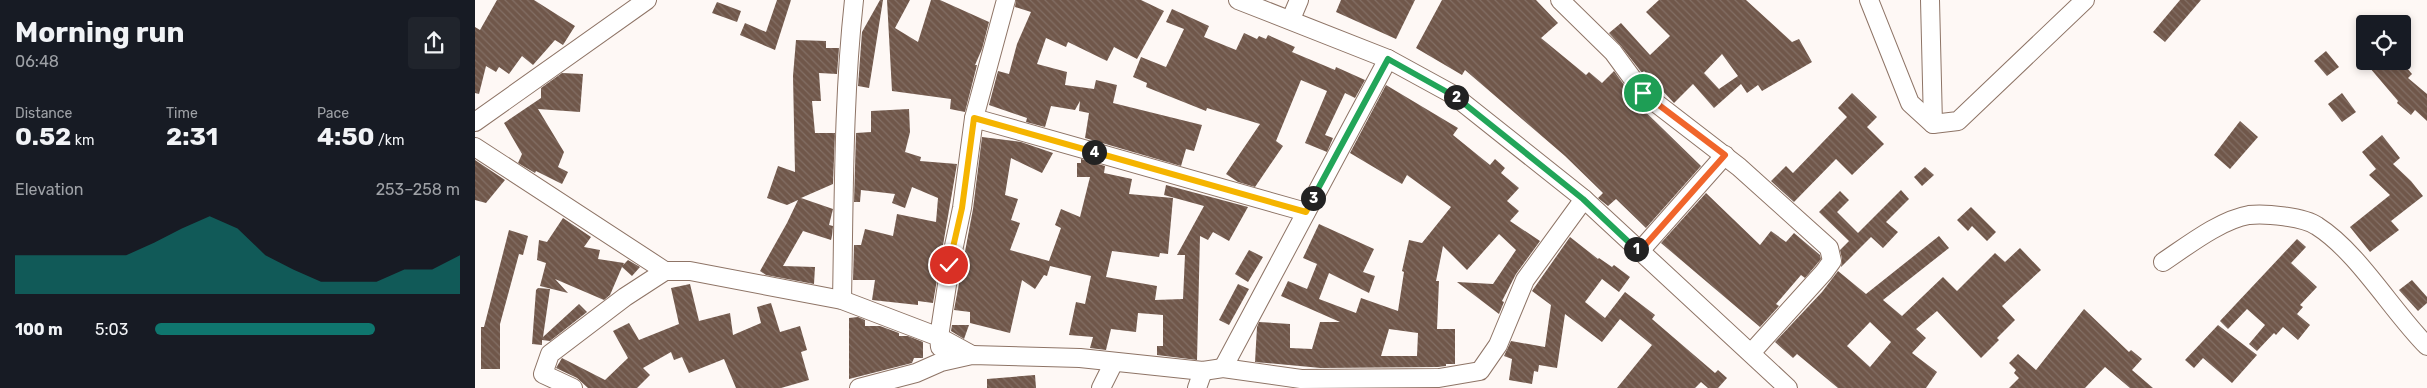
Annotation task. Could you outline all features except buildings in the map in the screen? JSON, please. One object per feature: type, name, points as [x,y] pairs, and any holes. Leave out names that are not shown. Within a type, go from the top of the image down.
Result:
[{"type":"street","points":[[475,122],[647,0]]},
{"type":"street","points":[[842,300],[845,120],[854,0]]},
{"type":"street","points":[[941,362],[939,337],[949,265],[962,208],[974,118],[1006,0]]},
{"type":"street","points":[[1238,0],[1291,19],[1388,59],[1452,94],[1583,199],[1789,388]]},
{"type":"street","points":[[1291,19],[1299,0]]},
{"type":"street","points":[[1560,0],[1613,52],[1643,93],[1725,155],[1829,248],[1832,260],[1824,272],[1751,353]]},
{"type":"street","points":[[1869,0],[1910,103],[1933,124],[1958,121],[2085,0]]},
{"type":"street","points":[[1930,0],[1933,124]]},
{"type":"street","points":[[1223,368],[1388,59]]},
{"type":"street","points":[[974,118],[1306,212]]},
{"type":"street","points":[[475,147],[665,271]]},
{"type":"street","points":[[1639,252],[1725,155]]},
{"type":"street","points":[[859,388],[913,380],[941,362],[972,355],[1041,356],[1203,370],[1223,368],[1301,379],[1440,383],[1480,371],[1498,345],[1525,280],[1583,199]]},
{"type":"street","points":[[2163,262],[2217,227],[2249,215],[2282,216],[2315,224],[2331,236],[2363,270],[2427,346]]},
{"type":"street","points":[[573,388],[543,374],[550,354],[625,297],[665,271],[690,271],[842,300],[939,337],[972,355]]},
{"type":"street","points":[[1101,388],[1114,362]]},
{"type":"street","points":[[1197,388],[1203,370]]},
{"type":"route","points":[[949,265],[962,208],[974,118],[1306,212],[1388,59],[1452,94],[1484,118],[1583,199],[1639,252],[1725,155],[1643,93]]}]
